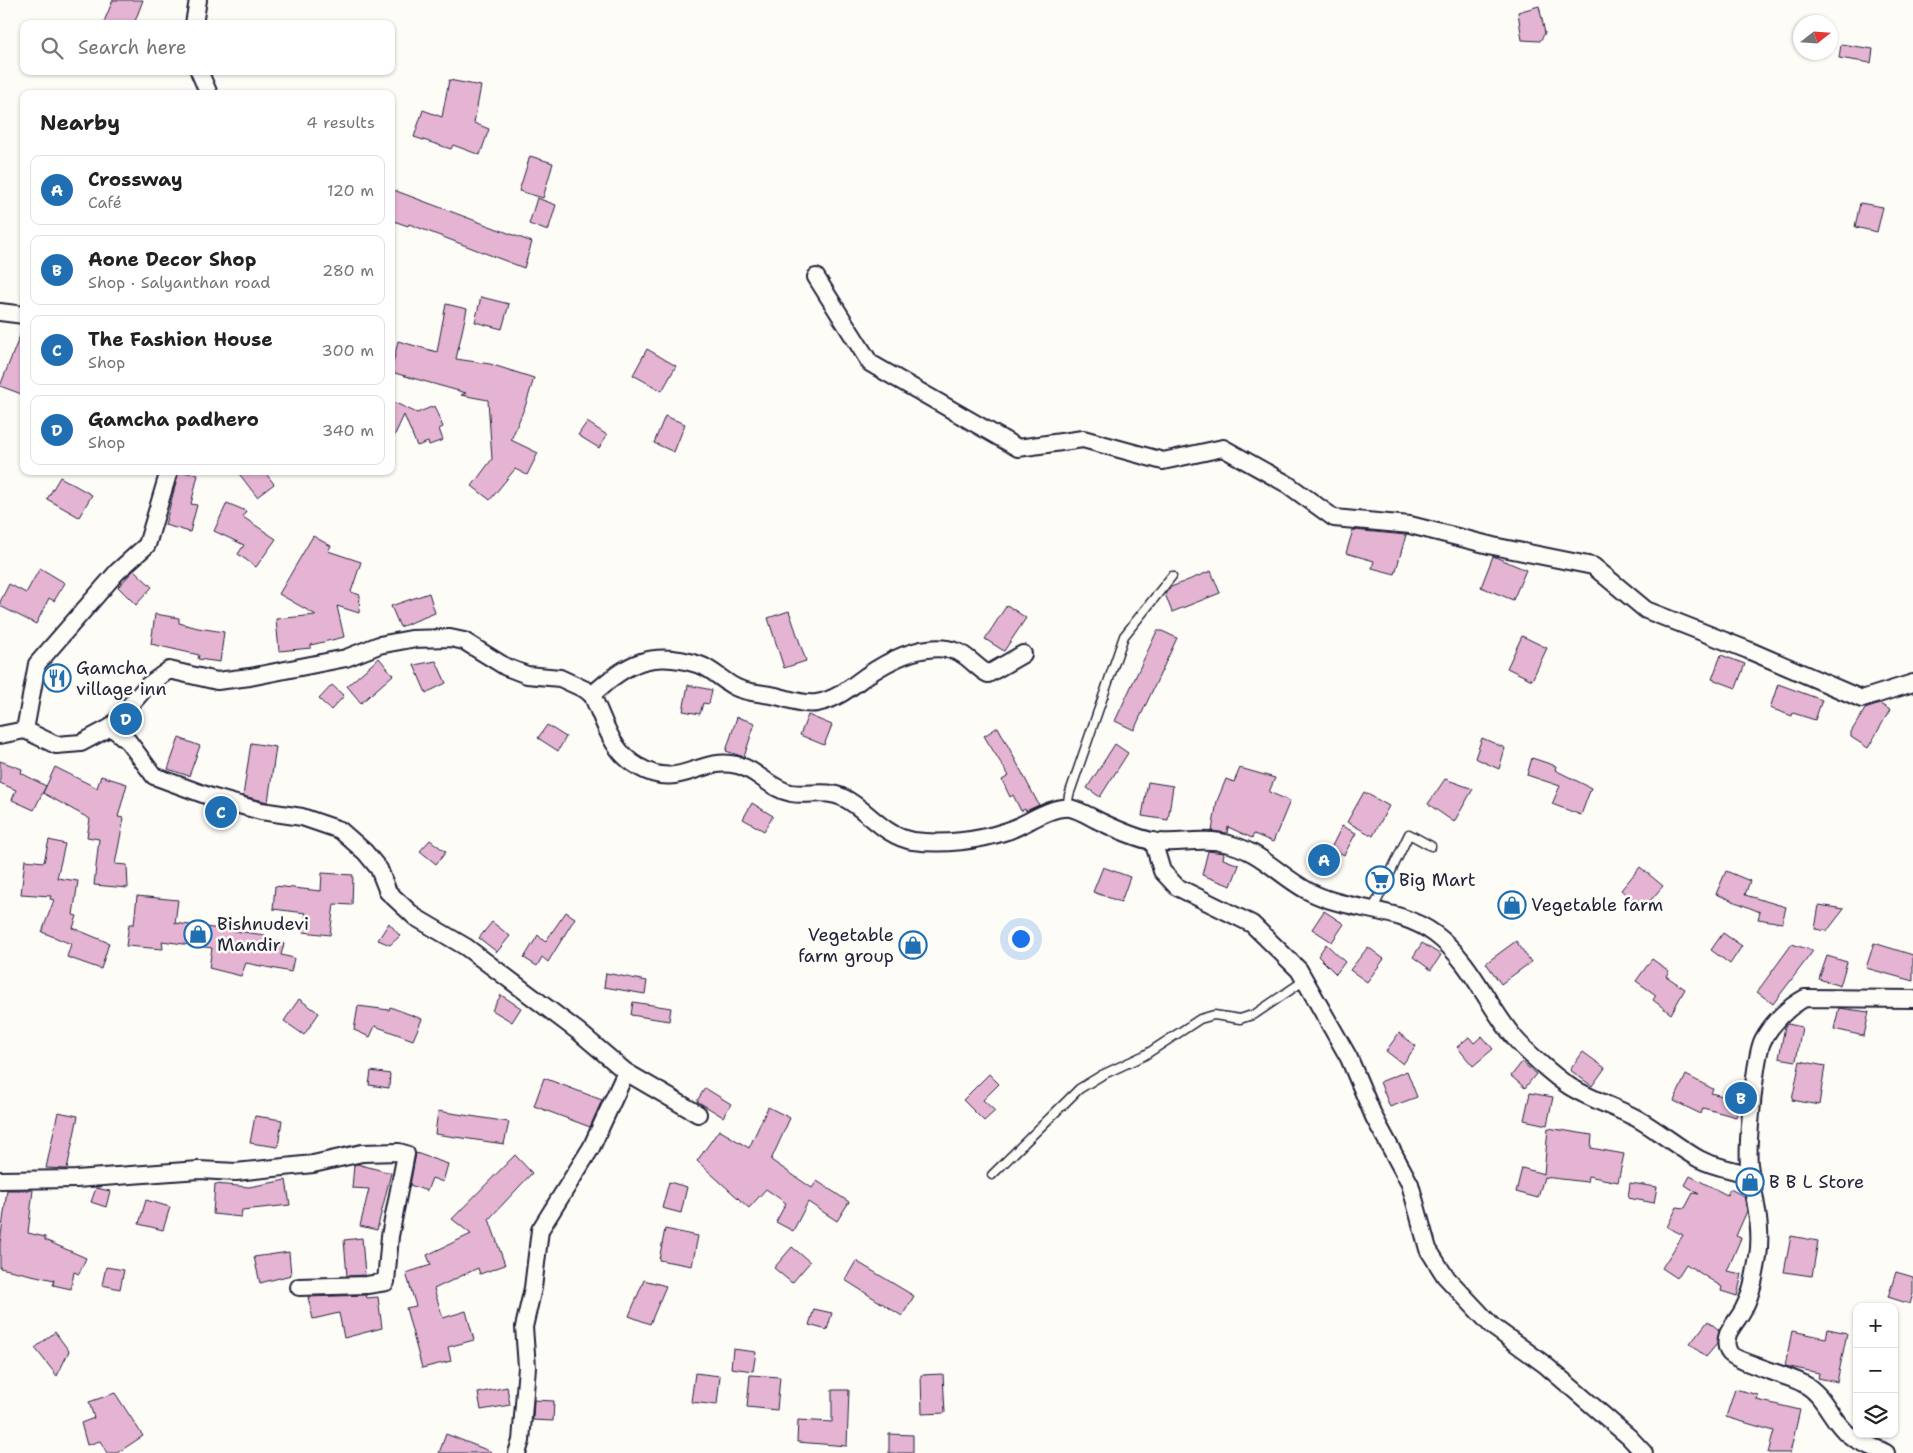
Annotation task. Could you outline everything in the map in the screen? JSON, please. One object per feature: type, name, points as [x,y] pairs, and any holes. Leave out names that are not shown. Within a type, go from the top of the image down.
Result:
[{"type":"street","points":[[195,20],[198,0]]},
{"type":"street","points":[[201,75],[207,90]]},
{"type":"street","points":[[816,277],[870,363],[1018,448],[1083,439],[1163,461],[1223,448],[1287,484],[1334,518],[1410,525],[1493,546],[1593,566],[1646,610],[1748,650],[1862,700],[1913,683]]},
{"type":"street","points":[[0,312],[20,314]]},
{"type":"street","points":[[25,730],[37,664],[117,572],[147,545],[167,475]]},
{"type":"street","points":[[0,735],[25,730],[56,744],[81,743],[111,727],[147,686],[169,670],[217,681],[250,677],[346,658],[379,645],[411,639],[450,638],[464,641],[506,666],[527,675],[560,678],[586,690],[592,695],[616,748],[641,768],[663,776],[673,777],[712,763],[741,765],[776,787],[790,793],[827,792],[844,798],[895,836],[912,841],[978,839],[1011,830],[1044,814],[1067,809],[1153,841],[1210,841],[1243,849],[1261,857],[1288,879],[1311,893],[1405,918],[1424,926],[1440,937],[1470,970],[1514,1038],[1568,1085],[1638,1119],[1702,1161],[1751,1175]]},
{"type":"street","points":[[592,695],[612,676],[633,663],[657,657],[701,665],[737,688],[796,701],[817,703],[848,691],[887,662],[919,651],[942,648],[960,652],[977,668],[988,674],[1023,654]]},
{"type":"street","points":[[111,727],[128,741],[154,776],[211,797],[261,811],[302,817],[340,830],[365,852],[379,869],[388,892],[416,917],[466,947],[586,1038],[626,1072],[698,1114]]},
{"type":"street","points":[[1153,841],[1162,871],[1177,887],[1252,924],[1299,970],[1349,1058],[1374,1117],[1410,1184],[1428,1248],[1445,1276],[1492,1326],[1544,1364],[1629,1437],[1644,1453]]},
{"type":"street","points":[[1886,1453],[1848,1434],[1816,1393],[1806,1384],[1760,1366],[1741,1362],[1730,1355],[1726,1347],[1728,1334],[1745,1307],[1751,1290],[1758,1255],[1760,1232],[1751,1175],[1749,1130],[1762,1042],[1787,1010],[1805,998],[1913,999]]},
{"type":"street","points":[[517,1453],[522,1440],[527,1367],[524,1327],[533,1288],[540,1230],[591,1148],[626,1072]]},
{"type":"street","points":[[0,1180],[76,1179],[199,1170],[236,1172],[313,1164],[362,1153],[399,1152],[406,1154],[390,1236],[386,1282],[367,1285],[299,1287]]},
{"type":"lane","points":[[1067,809],[1072,786],[1124,636],[1172,576]]},
{"type":"lane","points":[[1374,909],[1409,834],[1431,846]]},
{"type":"lane","points":[[992,1175],[1079,1089],[1102,1075],[1145,1055],[1200,1018],[1214,1015],[1240,1019],[1255,1014],[1305,980]]},
{"type":"building","points":[[113,0],[143,0],[136,20],[105,20]]},
{"type":"building","points":[[1539,6],[1545,33],[1540,41],[1522,40],[1518,12]]},
{"type":"building","points":[[1841,44],[1873,49],[1871,63],[1839,58]]},
{"type":"building","points":[[449,80],[481,86],[474,123],[489,129],[480,155],[453,145],[451,149],[414,137],[423,110],[442,117]]},
{"type":"building","points":[[530,156],[553,163],[543,198],[519,191]]},
{"type":"building","points":[[395,191],[532,242],[524,268],[409,224],[408,226],[395,221]]},
{"type":"building","points":[[537,198],[556,205],[548,231],[529,224]]},
{"type":"building","points":[[1860,203],[1883,207],[1877,232],[1855,227]]},
{"type":"building","points":[[481,297],[509,304],[502,329],[475,322]]},
{"type":"building","points":[[446,304],[467,309],[456,359],[490,364],[534,378],[526,404],[511,440],[538,453],[527,475],[515,469],[490,500],[472,486],[492,459],[488,400],[461,395],[466,393],[395,373],[395,354],[398,341],[437,352]]},
{"type":"building","points":[[20,336],[20,394],[0,386]]},
{"type":"building","points":[[647,349],[676,366],[662,391],[633,375]]},
{"type":"building","points":[[395,403],[417,413],[434,406],[443,427],[439,429],[443,440],[429,445],[428,442],[417,446],[404,415],[395,434]]},
{"type":"building","points":[[665,416],[685,424],[674,452],[654,443]]},
{"type":"building","points":[[587,422],[607,435],[599,448],[578,435]]},
{"type":"building","points":[[178,475],[198,475],[191,504],[197,505],[190,532],[165,525]]},
{"type":"building","points":[[240,475],[267,475],[274,484],[257,497]]},
{"type":"building","points":[[60,477],[92,495],[79,517],[47,499]]},
{"type":"building","points":[[227,503],[246,511],[243,517],[276,539],[256,567],[238,554],[244,545],[214,531]]},
{"type":"building","points":[[1353,530],[1406,535],[1395,574],[1372,568],[1374,561],[1346,553]]},
{"type":"building","points":[[313,536],[331,546],[328,551],[361,562],[351,592],[360,595],[359,613],[337,606],[344,637],[311,645],[311,648],[279,651],[276,619],[316,615],[279,594]]},
{"type":"building","points":[[1493,556],[1526,570],[1513,600],[1481,587]]},
{"type":"building","points":[[40,568],[65,583],[54,601],[49,598],[36,624],[0,606],[0,602],[9,584],[26,593]]},
{"type":"building","points":[[134,570],[152,587],[136,605],[118,587]]},
{"type":"building","points":[[1211,571],[1220,593],[1172,612],[1165,594],[1171,587]]},
{"type":"building","points":[[429,593],[435,613],[400,627],[391,606]]},
{"type":"building","points":[[1007,605],[1026,618],[1004,651],[985,639]]},
{"type":"building","points":[[789,611],[806,661],[784,668],[768,618]]},
{"type":"building","points":[[155,614],[179,618],[179,623],[198,628],[224,632],[220,662],[198,659],[199,655],[151,644]]},
{"type":"building","points":[[1157,631],[1162,631],[1177,638],[1134,730],[1115,721]]},
{"type":"building","points":[[1522,636],[1547,648],[1532,680],[1507,668]]},
{"type":"building","points":[[1721,655],[1745,664],[1736,688],[1712,679]]},
{"type":"building","points":[[379,658],[393,675],[361,703],[347,686]]},
{"type":"building","points":[[436,661],[446,683],[426,693],[414,665]]},
{"type":"building","points":[[1778,684],[1822,700],[1815,720],[1793,713],[1792,716],[1770,708]]},
{"type":"building","points":[[332,685],[344,696],[331,710],[319,699]]},
{"type":"building","points":[[688,685],[712,690],[709,704],[703,703],[700,714],[683,711]]},
{"type":"building","points":[[1880,704],[1890,710],[1868,748],[1851,737],[1851,732],[1865,709]]},
{"type":"building","points":[[808,715],[832,725],[824,745],[800,735]]},
{"type":"building","points":[[737,717],[755,723],[744,757],[726,751]]},
{"type":"building","points":[[547,725],[566,737],[558,751],[538,738]]},
{"type":"building","points":[[998,727],[1039,805],[1026,811],[1025,809],[1021,811],[1013,795],[1010,797],[1002,780],[1009,776],[984,736]]},
{"type":"building","points":[[179,738],[200,746],[189,776],[168,769]]},
{"type":"building","points":[[1482,738],[1505,748],[1499,769],[1475,758]]},
{"type":"building","points":[[251,743],[276,747],[268,802],[243,796]]},
{"type":"building","points":[[1115,744],[1128,753],[1100,797],[1087,788]]},
{"type":"building","points":[[1532,758],[1556,766],[1555,770],[1591,788],[1581,815],[1552,804],[1560,786],[1527,775]]},
{"type":"building","points":[[0,761],[22,769],[21,773],[46,786],[34,810],[12,800],[16,790],[0,783]]},
{"type":"building","points":[[55,767],[97,788],[101,776],[127,784],[118,817],[124,818],[115,864],[127,865],[128,888],[94,885],[99,839],[87,837],[90,819],[43,793]]},
{"type":"building","points":[[1240,768],[1275,778],[1269,792],[1290,801],[1273,842],[1254,834],[1252,838],[1228,827],[1227,833],[1212,831],[1217,801],[1226,779],[1234,782]]},
{"type":"building","points":[[1445,779],[1473,789],[1454,822],[1428,804]]},
{"type":"building","points":[[1148,782],[1173,786],[1168,820],[1142,816]]},
{"type":"building","points":[[1364,792],[1389,806],[1373,836],[1347,822]]},
{"type":"building","points":[[752,803],[773,816],[764,831],[743,819]]},
{"type":"building","points":[[1342,826],[1356,833],[1344,855],[1331,848]]},
{"type":"building","points":[[49,840],[65,844],[57,878],[78,881],[73,915],[77,916],[73,928],[109,943],[101,969],[67,957],[71,944],[42,932],[54,900],[50,899],[51,896],[21,894],[25,860],[44,862]]},
{"type":"building","points":[[430,840],[446,852],[436,864],[420,851]]},
{"type":"building","points":[[1208,851],[1224,853],[1223,859],[1239,865],[1231,886],[1202,875]]},
{"type":"building","points":[[1103,867],[1130,877],[1121,902],[1093,892]]},
{"type":"building","points":[[1640,867],[1663,886],[1643,909],[1621,890]]},
{"type":"building","points":[[1726,871],[1750,881],[1745,895],[1786,907],[1782,923],[1758,919],[1760,912],[1716,894]]},
{"type":"building","points":[[322,873],[353,875],[352,905],[334,904],[330,935],[303,932],[306,913],[273,909],[275,886],[321,891]]},
{"type":"building","points":[[137,896],[178,900],[175,923],[265,935],[265,938],[284,944],[281,955],[294,958],[291,972],[246,963],[241,976],[209,968],[212,948],[162,941],[163,949],[126,946],[129,924],[134,924]]},
{"type":"building","points":[[1819,905],[1844,909],[1827,931],[1815,929]]},
{"type":"building","points":[[1324,911],[1344,924],[1332,942],[1312,929]]},
{"type":"building","points":[[566,912],[575,918],[548,962],[542,957],[537,966],[524,958],[538,935],[545,942]]},
{"type":"building","points":[[492,922],[510,936],[497,952],[479,938]]},
{"type":"building","points":[[389,923],[400,936],[390,945],[378,940]]},
{"type":"building","points":[[1723,933],[1742,946],[1730,964],[1711,950]]},
{"type":"building","points":[[1516,941],[1531,962],[1501,984],[1486,963]]},
{"type":"building","points":[[1422,943],[1441,955],[1431,970],[1413,957]]},
{"type":"building","points":[[1874,943],[1913,955],[1913,981],[1866,968]]},
{"type":"building","points":[[1326,944],[1345,962],[1336,974],[1318,956]]},
{"type":"building","points":[[1792,944],[1813,951],[1773,1004],[1757,992]]},
{"type":"building","points":[[1368,947],[1384,959],[1367,982],[1350,970]]},
{"type":"building","points":[[1827,956],[1847,962],[1840,986],[1819,979]]},
{"type":"building","points":[[1652,959],[1669,971],[1666,976],[1685,989],[1671,1014],[1653,1000],[1656,995],[1636,981]]},
{"type":"building","points":[[606,973],[647,981],[645,994],[604,987]]},
{"type":"building","points":[[501,995],[521,1008],[512,1022],[492,1010]]},
{"type":"building","points":[[299,999],[319,1013],[304,1035],[284,1021]]},
{"type":"building","points":[[633,1002],[671,1008],[669,1021],[631,1015]]},
{"type":"building","points":[[358,1006],[389,1010],[390,1007],[422,1019],[413,1040],[375,1026],[370,1037],[354,1030]]},
{"type":"building","points":[[1839,1008],[1869,1012],[1864,1036],[1834,1029]]},
{"type":"building","points":[[1788,1024],[1802,1027],[1796,1061],[1779,1058],[1785,1026]]},
{"type":"building","points":[[1399,1033],[1416,1046],[1403,1064],[1386,1051]]},
{"type":"building","points":[[1482,1036],[1493,1049],[1473,1066],[1457,1047],[1469,1037],[1474,1043]]},
{"type":"building","points":[[1583,1052],[1605,1068],[1592,1086],[1570,1070]]},
{"type":"building","points":[[1800,1061],[1825,1066],[1819,1105],[1792,1100]]},
{"type":"building","points":[[1522,1062],[1536,1074],[1525,1088],[1511,1076]]},
{"type":"building","points":[[371,1071],[390,1074],[389,1088],[369,1085]]},
{"type":"building","points":[[1407,1071],[1417,1097],[1390,1107],[1380,1082]]},
{"type":"building","points":[[989,1074],[999,1084],[983,1100],[995,1111],[984,1121],[963,1100]]},
{"type":"building","points":[[1686,1075],[1713,1089],[1711,1093],[1741,1101],[1736,1117],[1703,1108],[1701,1114],[1674,1101]]},
{"type":"building","points":[[544,1078],[602,1100],[590,1127],[534,1106]]},
{"type":"building","points":[[705,1088],[731,1104],[723,1117],[697,1101]]},
{"type":"building","points":[[1530,1093],[1553,1097],[1547,1125],[1524,1120]]},
{"type":"building","points":[[768,1107],[790,1118],[771,1160],[812,1188],[817,1181],[849,1202],[837,1221],[808,1202],[793,1231],[776,1222],[786,1203],[766,1189],[749,1208],[697,1161],[719,1130],[749,1148]]},
{"type":"building","points":[[438,1111],[509,1122],[504,1144],[435,1134]]},
{"type":"building","points":[[58,1112],[78,1116],[67,1169],[46,1168]]},
{"type":"building","points":[[255,1116],[282,1120],[278,1147],[250,1143]]},
{"type":"building","points":[[1548,1128],[1592,1135],[1591,1148],[1624,1154],[1618,1182],[1588,1176],[1587,1182],[1544,1177],[1538,1198],[1516,1192],[1522,1168],[1544,1174]]},
{"type":"building","points":[[416,1153],[448,1164],[443,1182],[432,1178],[427,1191],[410,1185]]},
{"type":"building","points":[[515,1155],[532,1173],[489,1219],[505,1265],[480,1274],[478,1268],[434,1289],[443,1318],[466,1311],[474,1340],[448,1347],[451,1361],[422,1368],[406,1308],[416,1306],[406,1273],[431,1265],[427,1255],[471,1234],[452,1219]]},
{"type":"building","points":[[357,1164],[391,1173],[377,1230],[360,1226],[369,1189],[352,1188],[354,1165]]},
{"type":"building","points":[[1690,1176],[1727,1195],[1730,1189],[1744,1196],[1747,1211],[1736,1236],[1741,1238],[1727,1271],[1742,1274],[1737,1296],[1721,1291],[1722,1287],[1686,1264],[1677,1278],[1662,1268],[1683,1235],[1667,1227],[1677,1207],[1685,1208],[1693,1193],[1699,1194],[1685,1185]]},
{"type":"building","points":[[286,1180],[290,1205],[242,1210],[241,1217],[213,1214],[215,1184],[249,1187]]},
{"type":"building","points":[[669,1182],[687,1187],[681,1213],[662,1208]]},
{"type":"building","points":[[1630,1183],[1657,1187],[1654,1203],[1628,1198]]},
{"type":"building","points":[[96,1188],[110,1191],[106,1207],[91,1202]]},
{"type":"building","points":[[7,1190],[33,1190],[28,1233],[45,1237],[45,1240],[86,1258],[79,1274],[74,1272],[71,1289],[53,1285],[54,1280],[0,1268],[0,1243]]},
{"type":"building","points":[[146,1200],[170,1207],[163,1230],[139,1224]]},
{"type":"building","points":[[665,1229],[698,1236],[692,1266],[659,1260]]},
{"type":"building","points":[[1791,1236],[1818,1241],[1812,1276],[1784,1272]]},
{"type":"building","points":[[362,1238],[365,1275],[347,1276],[344,1240]]},
{"type":"building","points":[[792,1247],[810,1262],[792,1283],[774,1268]]},
{"type":"building","points":[[289,1252],[291,1275],[260,1283],[254,1257]]},
{"type":"building","points":[[856,1261],[914,1296],[902,1316],[845,1280]]},
{"type":"building","points":[[106,1267],[124,1270],[120,1289],[102,1285]]},
{"type":"building","points":[[1896,1272],[1913,1277],[1913,1294],[1910,1304],[1888,1297]]},
{"type":"building","points":[[644,1280],[666,1286],[650,1324],[629,1316]]},
{"type":"building","points":[[366,1295],[367,1298],[378,1297],[382,1328],[344,1338],[339,1313],[313,1319],[308,1297]]},
{"type":"building","points":[[814,1309],[832,1313],[827,1330],[809,1325]]},
{"type":"building","points":[[1708,1321],[1719,1330],[1717,1344],[1706,1357],[1690,1344]]},
{"type":"building","points":[[1828,1329],[1847,1333],[1837,1382],[1818,1378],[1819,1373],[1785,1366],[1792,1331],[1826,1338]]},
{"type":"building","points":[[55,1332],[69,1351],[57,1376],[35,1348]]},
{"type":"building","points":[[733,1349],[756,1352],[753,1371],[731,1368]]},
{"type":"building","points":[[695,1373],[720,1376],[717,1405],[691,1402]]},
{"type":"building","points":[[943,1374],[945,1413],[922,1414],[921,1375]]},
{"type":"building","points":[[750,1375],[780,1377],[777,1410],[747,1407]]},
{"type":"building","points":[[507,1387],[510,1405],[481,1410],[478,1393]]},
{"type":"building","points":[[1735,1389],[1758,1395],[1757,1400],[1800,1410],[1790,1453],[1768,1453],[1774,1431],[1726,1417]]},
{"type":"building","points":[[832,1390],[849,1390],[847,1446],[797,1442],[798,1420],[832,1422]]},
{"type":"building","points":[[115,1393],[143,1436],[117,1453],[107,1453],[100,1441],[87,1445],[81,1423],[94,1418],[89,1402]]},
{"type":"building","points":[[534,1400],[554,1401],[553,1421],[533,1420]]},
{"type":"building","points":[[446,1434],[492,1452],[439,1453]]},
{"type":"building","points":[[889,1434],[913,1435],[913,1453],[889,1453]]},
{"type":"place","name":"Gamcha village inn","points":[[57,678]]},
{"type":"place","name":"Gamcha padhero","points":[[126,719]]},
{"type":"place","name":"The Fashion House","points":[[221,812]]},
{"type":"place","name":"Crossway","points":[[1324,860]]},
{"type":"place","name":"Big Mart","points":[[1380,880]]},
{"type":"place","name":"Vegetable farm","points":[[1512,905]]},
{"type":"place","name":"Bishnudevi Mandir","points":[[198,934]]},
{"type":"place","name":"Vegetable farm group","points":[[913,945]]},
{"type":"place","name":"Aone Decor Shop","points":[[1741,1098]]},
{"type":"place","name":"B B L Store","points":[[1750,1182]]}]
